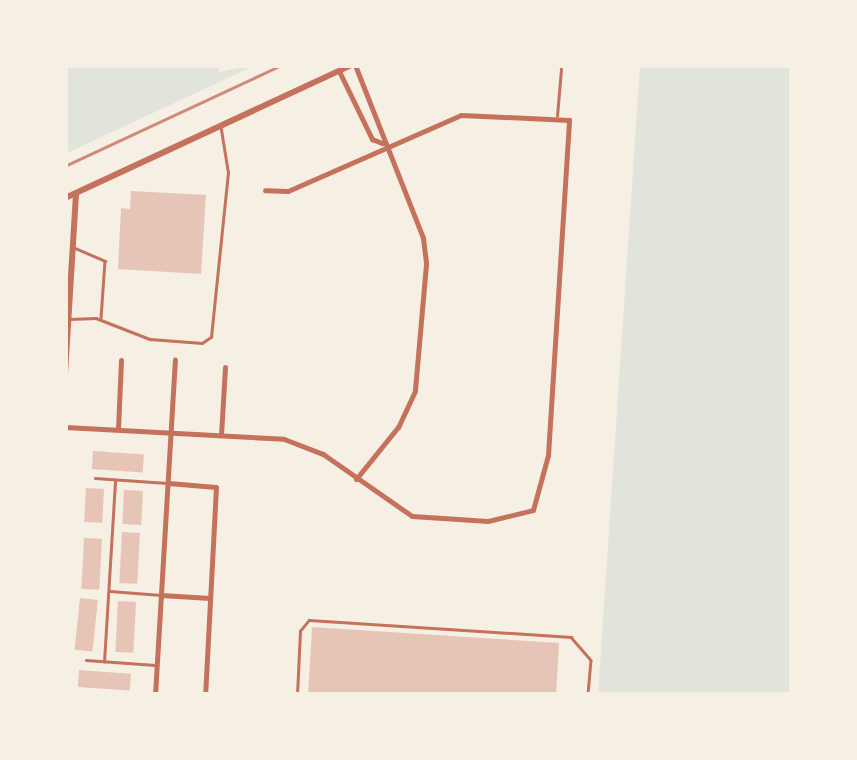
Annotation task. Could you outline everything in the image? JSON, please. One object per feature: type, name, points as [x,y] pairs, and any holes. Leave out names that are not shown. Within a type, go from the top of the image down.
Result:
[{"type":"street","points":[[65,198],[353,65],[384,131],[383,145],[423,238],[420,370],[398,427],[356,479]]},
{"type":"street","points":[[339,70],[372,140],[383,145]]},
{"type":"street","points":[[65,426],[302,444],[412,516],[488,522],[533,510],[548,456],[570,120],[461,115],[383,145],[288,191],[265,190]]},
{"type":"street","points":[[65,374],[76,193]]},
{"type":"street","points":[[118,430],[121,360]]},
{"type":"street","points":[[154,695],[175,360]]},
{"type":"street","points":[[221,435],[226,367]]},
{"type":"street","points":[[167,483],[216,487],[204,695]]},
{"type":"street","points":[[160,595],[210,598]]},
{"type":"lane","points":[[557,117],[561,69]]},
{"type":"lane","points":[[68,319],[100,319],[130,336],[191,343],[210,337],[228,173],[220,126]]},
{"type":"lane","points":[[73,248],[106,262],[100,319]]},
{"type":"lane","points":[[95,478],[167,483]]},
{"type":"lane","points":[[104,662],[115,480]]},
{"type":"lane","points":[[108,592],[160,595]]},
{"type":"lane","points":[[296,695],[300,631],[310,620],[571,636],[591,660],[588,695]]},
{"type":"lane","points":[[86,660],[156,665]]},
{"type":"shaded area","points":[[65,65],[218,65],[219,72],[256,65],[65,154]]},
{"type":"shaded area","points":[[640,65],[792,65],[792,695],[598,695]]},
{"type":"building","points":[[131,191],[206,195],[201,274],[118,269],[121,208],[130,209]]},
{"type":"building","points":[[93,451],[144,455],[143,473],[92,469]]},
{"type":"building","points":[[86,488],[104,489],[102,523],[84,522]]},
{"type":"building","points":[[124,490],[143,491],[141,525],[122,524]]},
{"type":"building","points":[[122,532],[140,533],[137,584],[119,583]]},
{"type":"building","points":[[84,538],[102,539],[99,590],[81,589]]},
{"type":"building","points":[[80,598],[98,600],[92,652],[75,650]]},
{"type":"building","points":[[118,601],[136,602],[133,653],[115,652]]},
{"type":"building","points":[[312,627],[559,643],[556,695],[308,695]]},
{"type":"building","points":[[79,670],[131,674],[130,691],[78,687]]},
{"type":"railway","points":[[65,166],[282,65]]}]
